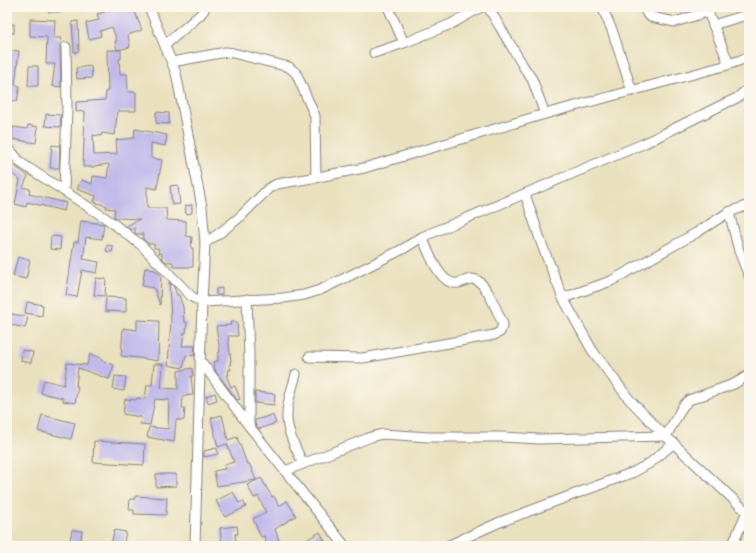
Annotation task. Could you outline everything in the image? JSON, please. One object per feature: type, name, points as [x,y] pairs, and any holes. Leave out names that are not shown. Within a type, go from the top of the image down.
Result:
[{"type":"street","points":[[51,7],[61,7]]},
{"type":"street","points":[[149,7],[176,73],[188,127],[202,207],[205,243],[195,546]]},
{"type":"street","points":[[165,45],[200,15],[204,10],[204,7]]},
{"type":"street","points":[[388,7],[404,43]]},
{"type":"street","points":[[374,53],[404,43],[451,24],[481,7]]},
{"type":"street","points":[[488,7],[532,79],[545,114]]},
{"type":"street","points":[[602,7],[612,30],[632,91]]},
{"type":"street","points":[[644,7],[647,14],[651,17],[675,22],[706,9],[729,64]]},
{"type":"street","points":[[713,25],[743,16]]},
{"type":"street","points":[[64,191],[67,117],[66,47]]},
{"type":"street","points":[[172,62],[226,52],[274,62],[289,67],[293,70],[296,73],[316,116],[316,178]]},
{"type":"street","points":[[205,243],[240,217],[269,188],[277,184],[364,168],[545,114],[729,64],[749,57]]},
{"type":"street","points":[[7,146],[21,163],[110,221],[141,245],[192,296],[202,302],[283,298],[320,290],[403,249],[422,237],[645,143],[726,104],[737,98],[749,88]]},
{"type":"street","points":[[525,194],[542,245],[563,298],[592,350],[629,399],[674,444],[749,513],[744,516],[732,546]]},
{"type":"street","points":[[563,298],[621,275],[696,233],[729,212],[749,205]]},
{"type":"street","points":[[729,212],[739,251],[749,276]]},
{"type":"street","points":[[309,357],[363,358],[494,335],[500,332],[503,324],[484,285],[477,280],[470,279],[457,284],[446,280],[434,265],[422,237]]},
{"type":"street","points":[[247,299],[249,426]]},
{"type":"street","points":[[200,360],[249,426],[345,546]]},
{"type":"street","points":[[296,374],[287,412],[287,423],[290,434],[303,464]]},
{"type":"street","points":[[666,436],[683,406],[689,400],[734,384],[749,375]]},
{"type":"street","points":[[285,471],[382,434],[429,437],[501,437],[539,439],[666,436]]},
{"type":"street","points":[[447,546],[500,522],[634,472],[650,464],[674,444]]},
{"type":"building","points":[[133,7],[142,30],[128,35],[130,47],[117,50],[115,41],[117,41],[112,27],[100,31],[101,36],[89,39],[86,23],[99,20],[97,14],[118,8],[119,10]]},
{"type":"building","points":[[30,19],[55,20],[54,38],[61,38],[61,87],[52,86],[55,64],[46,64],[47,37],[30,36]]},
{"type":"building","points":[[78,21],[79,51],[74,52],[72,22]]},
{"type":"building","points":[[7,24],[14,24],[14,33],[7,33]]},
{"type":"building","points":[[7,50],[19,51],[15,85],[20,86],[17,101],[7,100]]},
{"type":"building","points":[[107,50],[121,50],[121,59],[119,59],[120,74],[127,74],[128,92],[136,92],[136,111],[118,111],[114,135],[102,133],[101,136],[93,135],[94,155],[117,154],[116,140],[134,138],[135,129],[167,135],[165,146],[151,143],[151,158],[162,160],[157,189],[147,187],[147,208],[166,208],[167,220],[186,221],[186,236],[192,237],[191,248],[193,248],[193,267],[173,267],[173,262],[166,262],[162,258],[162,253],[159,254],[158,248],[154,248],[154,244],[149,244],[143,239],[143,234],[136,234],[135,228],[131,230],[126,226],[140,219],[114,217],[115,209],[106,208],[107,206],[94,202],[96,196],[77,189],[81,180],[92,184],[93,176],[107,178],[109,164],[94,167],[83,167],[85,111],[76,112],[76,102],[105,100],[106,91],[108,91]]},
{"type":"building","points":[[29,66],[38,66],[38,86],[28,86]]},
{"type":"building","points":[[91,66],[92,78],[77,79],[76,68]]},
{"type":"building","points":[[156,112],[169,113],[169,124],[156,123]]},
{"type":"building","points":[[46,114],[61,115],[60,127],[45,126]]},
{"type":"building","points":[[28,125],[38,127],[36,143],[12,139],[13,127],[27,129]]},
{"type":"building","points":[[52,145],[60,146],[59,168],[50,168]]},
{"type":"building","points":[[12,164],[28,176],[23,187],[30,189],[29,194],[66,203],[64,211],[27,202],[26,207],[15,204],[20,180],[7,169]]},
{"type":"building","points":[[178,185],[180,204],[172,205],[170,186]]},
{"type":"building","points":[[192,205],[192,213],[186,214],[185,206]]},
{"type":"building","points":[[81,221],[104,224],[102,239],[86,237],[83,259],[99,262],[97,273],[82,270],[77,297],[66,295],[74,242],[78,242]]},
{"type":"building","points":[[51,236],[61,237],[60,250],[50,249]]},
{"type":"building","points":[[107,245],[113,246],[112,252],[106,251]]},
{"type":"building","points":[[18,257],[30,260],[26,279],[13,276]]},
{"type":"building","points":[[145,268],[155,270],[161,275],[160,305],[154,288],[142,286]]},
{"type":"building","points":[[96,278],[106,279],[105,296],[94,295]]},
{"type":"building","points":[[169,282],[174,287],[177,295],[179,295],[183,307],[184,322],[187,322],[186,333],[184,333],[182,346],[195,346],[194,356],[186,355],[183,368],[168,365],[171,321]]},
{"type":"building","points":[[222,288],[222,295],[216,295],[216,289]]},
{"type":"building","points":[[106,297],[126,298],[126,312],[105,311]]},
{"type":"building","points":[[27,302],[43,305],[42,316],[25,313]]},
{"type":"building","points":[[7,313],[28,317],[25,328],[7,324]]},
{"type":"building","points":[[137,320],[159,321],[158,361],[121,356],[123,328],[137,330]]},
{"type":"building","points":[[230,322],[237,322],[238,336],[228,336],[231,361],[231,365],[229,365],[231,370],[228,370],[229,375],[226,375],[231,387],[235,386],[240,399],[237,400],[216,372],[213,362],[218,361],[218,353],[220,352],[216,326],[231,325]]},
{"type":"building","points":[[22,350],[33,352],[31,363],[21,361]]},
{"type":"building","points":[[90,354],[114,365],[109,379],[78,368],[76,386],[78,386],[75,403],[63,401],[63,398],[41,393],[44,380],[64,385],[67,363],[87,365]]},
{"type":"building","points":[[154,364],[163,364],[161,388],[178,389],[178,371],[192,368],[193,376],[191,376],[193,395],[183,396],[182,408],[185,408],[184,420],[176,420],[174,442],[147,437],[149,427],[168,429],[169,400],[155,399],[150,425],[140,424],[141,417],[123,414],[125,399],[145,399],[147,385],[152,385]]},
{"type":"building","points":[[115,376],[126,377],[124,391],[113,389]]},
{"type":"building","points":[[255,392],[275,394],[274,405],[255,403]]},
{"type":"building","points":[[215,393],[217,400],[208,403],[206,396]]},
{"type":"building","points":[[42,415],[75,423],[71,439],[38,431]]},
{"type":"building","points":[[222,415],[228,440],[237,437],[247,464],[249,463],[256,480],[217,486],[214,471],[225,469],[224,465],[234,462],[227,444],[218,447],[211,418]]},
{"type":"building","points":[[273,415],[276,423],[259,429],[255,424],[255,420]]},
{"type":"building","points":[[94,441],[145,444],[144,465],[93,462]]},
{"type":"building","points":[[217,448],[218,454],[204,457],[204,451]]},
{"type":"building","points":[[156,474],[176,474],[176,486],[156,487]]},
{"type":"building","points":[[261,478],[272,497],[274,496],[279,506],[287,501],[296,516],[275,529],[281,546],[267,546],[264,536],[261,537],[253,519],[266,512],[258,496],[254,498],[247,485]]},
{"type":"building","points":[[233,492],[239,503],[243,501],[246,507],[225,517],[216,501]]},
{"type":"building","points":[[135,496],[167,498],[166,515],[134,514],[134,510],[129,510],[130,499],[135,499]]},
{"type":"building","points":[[237,526],[238,534],[235,534],[236,544],[222,546],[220,528]]},
{"type":"building","points":[[72,530],[82,531],[80,546],[69,546]]},
{"type":"building","points":[[114,530],[126,532],[123,546],[111,546]]},
{"type":"building","points":[[320,532],[326,546],[296,546]]}]
